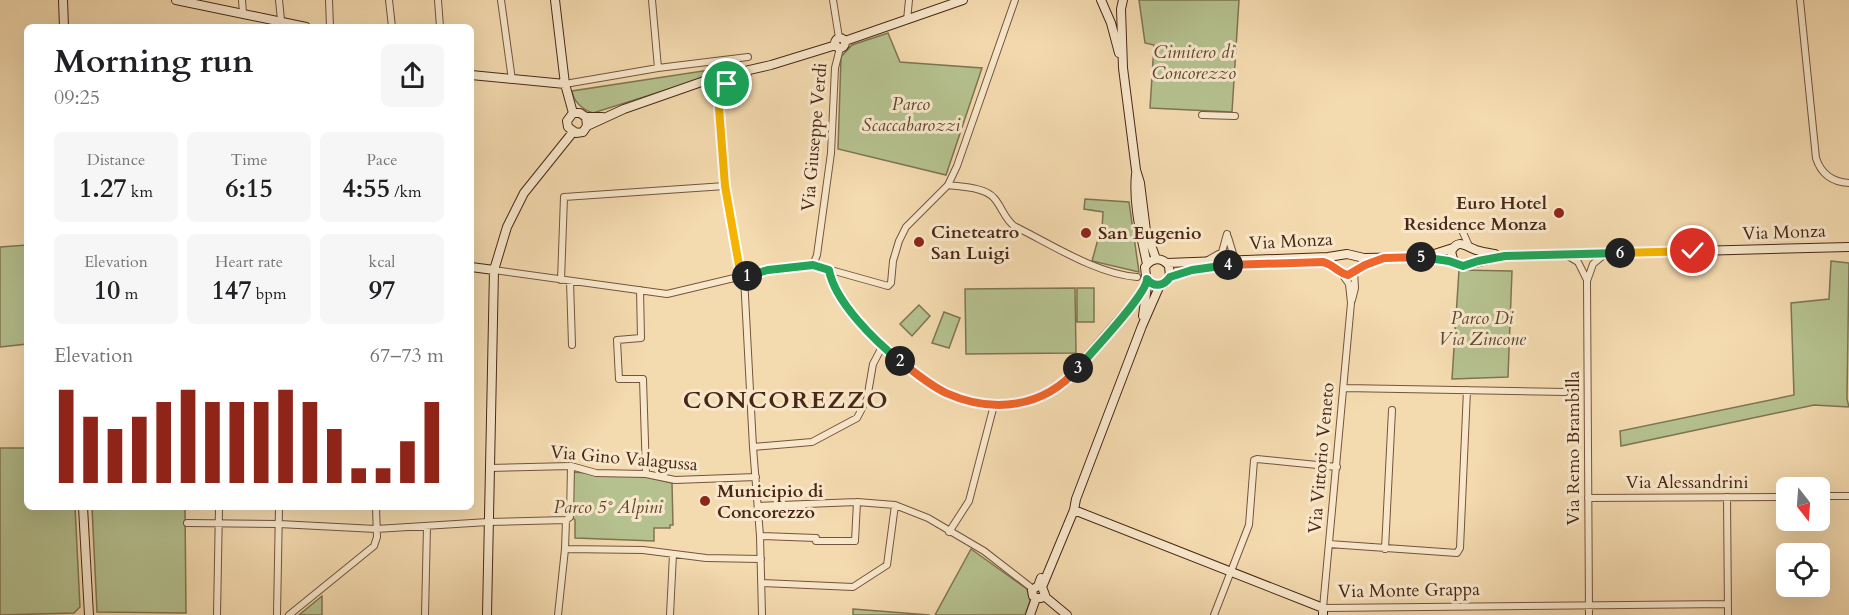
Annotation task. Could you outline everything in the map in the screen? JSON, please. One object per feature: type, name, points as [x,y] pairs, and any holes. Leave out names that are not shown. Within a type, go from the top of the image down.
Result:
[{"type":"main road","points":[[63,0],[64,24]]},
{"type":"main road","points":[[176,0],[295,24]]},
{"type":"main road","points":[[555,0],[566,84],[573,113]]},
{"type":"main road","points":[[573,113],[567,121],[568,127],[573,132],[583,132],[587,126],[605,117],[714,78],[761,68],[963,0]]},
{"type":"main road","points":[[1101,0],[1110,4],[1121,0],[1123,68],[1151,262],[1144,272],[1147,283],[1142,326]]},
{"type":"main road","points":[[1101,0],[1111,23],[1123,68]]},
{"type":"main road","points":[[474,75],[566,84]]},
{"type":"main road","points":[[573,113],[580,113],[586,117],[605,117]]},
{"type":"main road","points":[[586,117],[587,126]]},
{"type":"main road","points":[[487,615],[494,270],[507,227],[525,193],[573,132]]},
{"type":"main road","points":[[1461,243],[1470,247],[1473,256],[1469,264],[1461,266],[1454,262],[1451,256],[1454,247],[1461,243]]},
{"type":"main road","name":"Via Monza","points":[[1469,264],[1505,256],[1849,246]]},
{"type":"main road","name":"Via Monza","points":[[1422,257],[1454,247]]},
{"type":"main road","name":"Via Monza","points":[[1470,247],[1505,256]]},
{"type":"main road","points":[[1349,255],[1357,263],[1355,271],[1348,274],[1340,271],[1338,259],[1349,255]]},
{"type":"main road","name":"Via Monza","points":[[1167,263],[1349,255],[1384,258],[1422,257],[1454,262]]},
{"type":"main road","name":"Via Monza","points":[[1355,271],[1384,258]]},
{"type":"main road","points":[[1147,283],[1160,285],[1167,282],[1170,277],[1171,270],[1167,263],[1163,260],[1151,262]]},
{"type":"main road","name":"Via Monza","points":[[1170,277],[1192,270],[1231,265],[1323,262],[1340,271]]},
{"type":"main road","points":[[474,267],[494,270]]},
{"type":"main road","points":[[1038,591],[1074,510],[1076,499],[1142,326],[1160,285]]},
{"type":"main road","points":[[1030,615],[1068,508],[1076,499]]},
{"type":"main road","points":[[83,510],[89,615]]},
{"type":"main road","name":"Via Monte Grappa","points":[[1074,510],[1232,570],[1323,611]]},
{"type":"main road","points":[[1038,591],[1067,615]]},
{"type":"street","points":[[242,0],[243,13]]},
{"type":"street","points":[[279,0],[281,20]]},
{"type":"street","points":[[328,0],[330,24]]},
{"type":"street","points":[[388,0],[392,24]]},
{"type":"street","points":[[438,0],[440,24]]},
{"type":"street","points":[[501,0],[512,80]]},
{"type":"street","points":[[652,0],[658,68]]},
{"type":"street","name":"Via Giuseppe Verdi","points":[[813,265],[817,255],[831,153],[835,68],[840,43],[833,0]]},
{"type":"street","points":[[907,20],[909,0]]},
{"type":"street","points":[[494,270],[667,294],[768,270],[813,265],[888,286],[891,283],[893,261],[899,241],[906,226],[948,185],[957,166],[1015,0]]},
{"type":"street","points":[[1800,0],[1816,158],[1820,168],[1828,177],[1849,183]]},
{"type":"street","points":[[566,84],[658,68],[747,57]]},
{"type":"street","points":[[719,108],[724,86],[761,68]]},
{"type":"street","points":[[714,78],[719,108],[725,186],[740,271],[744,277],[760,536],[762,615]]},
{"type":"street","points":[[1202,115],[1235,116]]},
{"type":"street","points":[[948,185],[986,192],[993,197],[1007,221],[1014,226],[1091,264],[1122,276],[1137,277]]},
{"type":"street","points":[[561,280],[564,196],[725,186]]},
{"type":"street","points":[[1454,247],[1461,228],[1470,247]]},
{"type":"street","points":[[1204,261],[1222,252],[1227,234],[1234,260]]},
{"type":"street","points":[[1587,281],[1593,264],[1607,253]]},
{"type":"street","points":[[1565,254],[1578,262],[1587,281]]},
{"type":"street","points":[[829,270],[831,280],[857,320],[882,347],[914,373],[944,392],[971,401],[994,405],[1020,404],[1062,385],[1147,283]]},
{"type":"street","name":"Via Vittorio Veneto","points":[[1340,271],[1349,284],[1351,303]]},
{"type":"street","name":"Via Vittorio Veneto","points":[[1323,611],[1355,271]]},
{"type":"street","points":[[570,281],[572,345]]},
{"type":"street","name":"Via Remo Brambilla","points":[[1587,281],[1589,615]]},
{"type":"street","points":[[640,290],[641,338],[617,340],[619,379],[643,380],[646,474]]},
{"type":"street","points":[[753,447],[812,442],[857,418],[867,399],[873,364],[882,347]]},
{"type":"street","points":[[1344,388],[1565,392]]},
{"type":"street","points":[[1329,544],[1457,553],[1460,548],[1467,390]]},
{"type":"street","points":[[949,532],[969,501],[994,405]]},
{"type":"street","points":[[1385,549],[1392,410]]},
{"type":"street","points":[[1214,615],[1249,525],[1254,460],[1337,466]]},
{"type":"street","points":[[558,615],[566,520],[570,517],[571,466]]},
{"type":"street","name":"Via Gino Valagussa","points":[[489,468],[571,466],[596,473],[646,474],[675,480],[756,477]]},
{"type":"street","points":[[1830,496],[1849,496]]},
{"type":"street","points":[[1727,497],[1728,615]]},
{"type":"street","name":"Via Alessandrini","points":[[1588,498],[1776,497]]},
{"type":"street","points":[[758,506],[857,502],[895,505],[914,511],[984,551],[1038,591]]},
{"type":"street","points":[[760,536],[855,542],[857,502]]},
{"type":"street","points":[[762,583],[853,587],[887,565],[895,505]]},
{"type":"street","points":[[216,615],[219,510]]},
{"type":"street","points":[[277,615],[279,510]]},
{"type":"street","points":[[289,615],[374,546],[378,537],[376,510]]},
{"type":"street","points":[[188,523],[279,524],[376,529],[566,520]]},
{"type":"street","points":[[425,615],[427,525]]},
{"type":"street","points":[[565,549],[643,550],[706,558],[761,559]]},
{"type":"street","points":[[670,615],[673,554]]},
{"type":"street","name":"Via Monte Grappa","points":[[1323,611],[1477,606],[1728,604]]},
{"type":"street","points":[[1476,615],[1477,606]]},
{"type":"green space","name":"Cimitero di Concorezzo","points":[[1139,0],[1239,0],[1232,112],[1150,108],[1154,45],[1145,43]]},
{"type":"green space","name":"Parco Scaccabarozzi","points":[[888,33],[900,62],[982,68],[946,175],[838,149],[841,57],[852,45]]},
{"type":"green space","points":[[729,67],[730,70],[593,113],[579,105],[572,91]]},
{"type":"green space","points":[[1085,199],[1129,202],[1139,272],[1092,261],[1102,229],[1103,212],[1084,209]]},
{"type":"green space","points":[[24,245],[24,344],[0,347],[0,247]]},
{"type":"green space","points":[[1831,261],[1849,263],[1847,399],[1849,407],[1814,405],[1621,446],[1620,431],[1794,395],[1791,303],[1829,299]]},
{"type":"green space","name":"Parco Di Via Zincone","points":[[1459,270],[1512,271],[1508,377],[1452,379]]},
{"type":"green space","points":[[1075,288],[1076,353],[966,354],[965,289]]},
{"type":"green space","points":[[1077,288],[1094,288],[1094,322],[1077,322]]},
{"type":"green space","points":[[919,305],[930,316],[912,336],[900,324]]},
{"type":"green space","points":[[944,312],[960,318],[949,348],[932,343]]},
{"type":"green space","points":[[0,448],[24,448],[24,510],[75,510],[80,607],[74,613],[0,615]]},
{"type":"green space","name":"Parco 5° Alpini","points":[[572,472],[647,477],[672,483],[673,525],[670,525],[670,528],[654,528],[654,541],[575,538],[575,520],[571,516]]},
{"type":"green space","points":[[92,510],[185,510],[186,613],[97,612]]},
{"type":"green space","points":[[971,549],[1027,589],[1030,601],[1025,615],[935,615]]},
{"type":"green space","points":[[322,596],[322,615],[299,615]]},
{"type":"green space","points":[[853,609],[930,615],[853,615]]},
{"type":"place","name":"Euro Hotel Residence Monza","points":[[1559,213]]},
{"type":"place","name":"San Eugenio","points":[[1086,233]]},
{"type":"place","name":"Cineteatro San Luigi","points":[[919,242]]},
{"type":"place","name":"Municipio di Concorezzo","points":[[705,501]]},
{"type":"district","name":"CONCOREZZO","points":[[786,400]]},
{"type":"route","points":[[727,84],[722,90],[719,108],[725,186],[740,271],[744,277],[768,270],[813,265],[829,270],[831,280],[857,320],[882,347],[914,373],[944,392],[991,405],[1020,404],[1062,385],[1147,286],[1147,279],[1152,284],[1160,285],[1167,282],[1170,277],[1192,270],[1231,265],[1323,262],[1348,275],[1370,262],[1384,258],[1422,257],[1454,262],[1463,266],[1505,256],[1693,251]]}]
